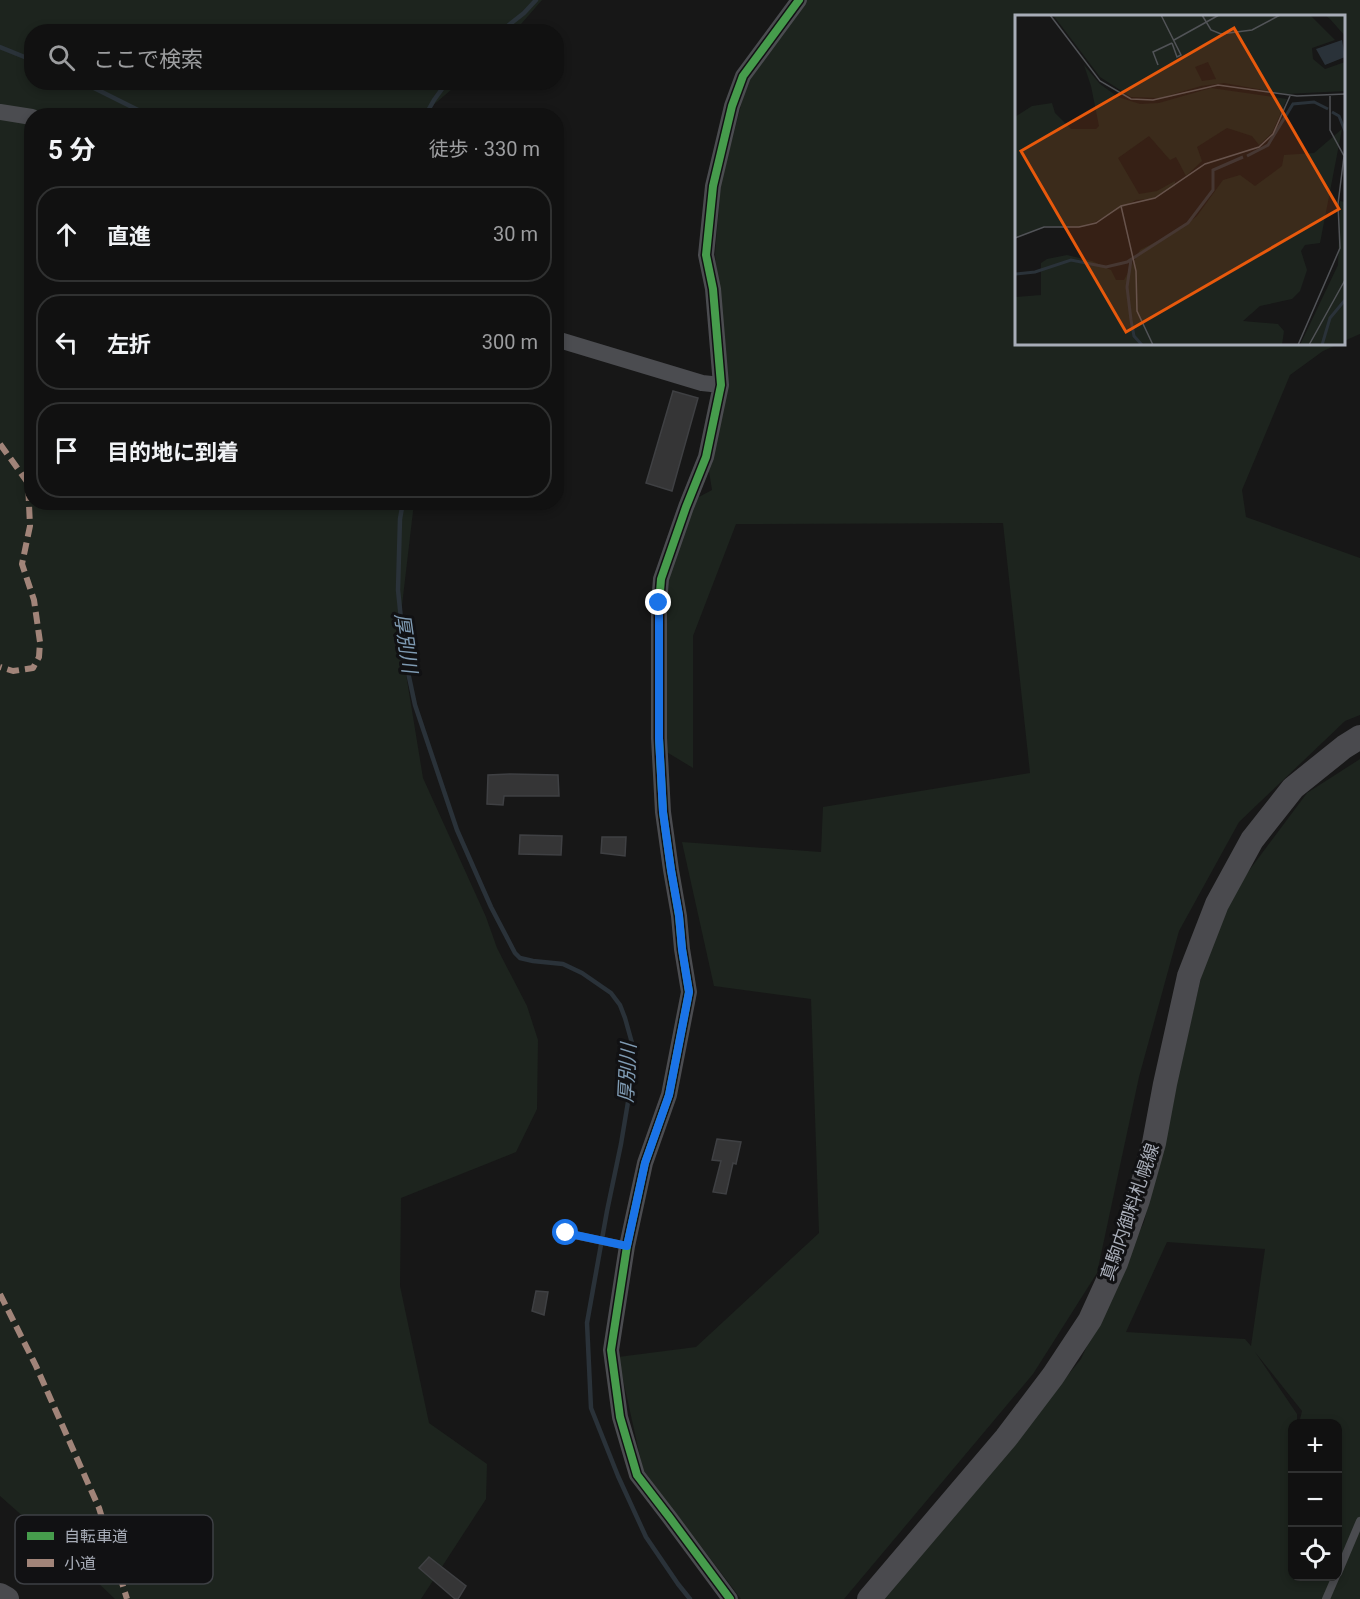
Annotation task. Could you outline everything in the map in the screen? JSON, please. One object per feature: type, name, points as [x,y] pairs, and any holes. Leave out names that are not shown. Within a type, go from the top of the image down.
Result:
[{"type":"main road","name":"真駒内御料札幌線","points":[[869,1599],[1006,1438],[1053,1377],[1090,1320],[1116,1263],[1138,1200],[1154,1143],[1189,976],[1217,904],[1252,840],[1293,788],[1360,737]]},
{"type":"main road","points":[[0,1595],[7,1599]]},
{"type":"street","points":[[730,1599],[637,1475],[620,1417],[611,1350],[622,1245],[645,1163],[669,1095],[689,992],[663,801],[659,738],[659,603],[661,579],[706,457],[721,385],[713,288],[706,255],[713,186],[732,106],[743,76],[799,0]]},
{"type":"street","points":[[0,112],[24,116]]},
{"type":"street","points":[[564,341],[702,383],[721,385]]},
{"type":"lane","points":[[566,1233],[622,1245]]},
{"type":"lane","points":[[1342,1563],[1360,1521]]},
{"type":"lane","points":[[1326,1599],[1334,1581]]},
{"type":"shaded area","points":[[0,0],[542,0],[521,24],[24,24],[24,90],[451,90],[428,108],[24,108],[24,510],[413,510],[399,631],[423,778],[486,917],[497,948],[527,1006],[538,1040],[537,1109],[516,1152],[401,1198],[400,1286],[429,1423],[487,1464],[486,1499],[421,1599],[115,1599],[99,1584],[213,1584],[213,1515],[21,1515],[0,1496]]},
{"type":"shaded area","points":[[805,0],[1360,0],[1360,334],[1345,341],[1345,15],[1015,15],[1015,345],[1337,345],[1323,351],[1290,375],[1242,490],[1246,517],[1360,558],[1360,715],[1345,721],[1239,822],[1179,931],[1139,1077],[1097,1273],[1033,1374],[844,1599],[741,1599],[643,1470],[618,1357],[696,1347],[819,1233],[811,999],[714,986],[682,842],[821,852],[823,807],[1030,773],[1003,523],[736,524],[693,636],[693,768],[665,751],[668,580],[695,499],[712,490],[709,471],[728,376],[715,254],[721,183],[748,78]]},
{"type":"shaded area","points":[[1360,759],[1360,1599],[884,1599],[1081,1359],[1144,1222],[1206,956],[1239,884],[1307,793]],"holes":[[[1167,1242],[1265,1249],[1251,1346],[1245,1339],[1126,1332]]]},
{"type":"building","points":[[673,391],[698,398],[672,491],[646,483]]},
{"type":"building","points":[[488,775],[558,775],[559,796],[504,796],[503,805],[487,804]]},
{"type":"building","points":[[520,835],[562,836],[561,855],[519,854]]},
{"type":"building","points":[[602,837],[626,837],[625,856],[601,853]]},
{"type":"building","points":[[717,1139],[741,1142],[736,1164],[733,1163],[726,1194],[713,1192],[721,1161],[712,1160]]},
{"type":"building","points":[[536,1291],[548,1292],[544,1315],[532,1311]]},
{"type":"building","points":[[429,1557],[466,1586],[458,1599],[455,1599],[419,1568]]},
{"type":"waterway","name":"厚別川","points":[[510,24],[536,0]]},
{"type":"waterway","points":[[0,47],[24,57]]},
{"type":"waterway","points":[[98,90],[134,108]]},
{"type":"waterway","name":"厚別川","points":[[430,108],[441,90]]},
{"type":"waterway","name":"厚別川","points":[[402,510],[398,590],[405,658],[415,705],[457,830],[491,907],[515,953],[520,958],[533,961],[563,964],[582,973],[611,993],[620,1005],[632,1043],[631,1084],[587,1323],[591,1408],[618,1476],[646,1537],[690,1599]]},
{"type":"marked path","points":[[0,444],[24,477]]},
{"type":"marked path","points":[[0,667],[13,671],[33,668],[39,657],[40,642],[34,600],[22,564],[30,526],[29,510]]},
{"type":"marked path","points":[[0,1294],[36,1366],[101,1515]]},
{"type":"marked path","points":[[122,1584],[127,1599]]},
{"type":"cycle path","points":[[730,1599],[637,1475],[620,1417],[611,1350],[627,1246],[645,1163],[669,1095],[689,992],[663,812],[659,738],[659,604],[661,579],[706,457],[721,385],[713,289],[706,255],[713,186],[732,106],[743,76],[799,0]]},
{"type":"route","points":[[566,1233],[627,1246],[645,1163],[669,1095],[689,992],[663,812],[659,738],[659,603]]}]
